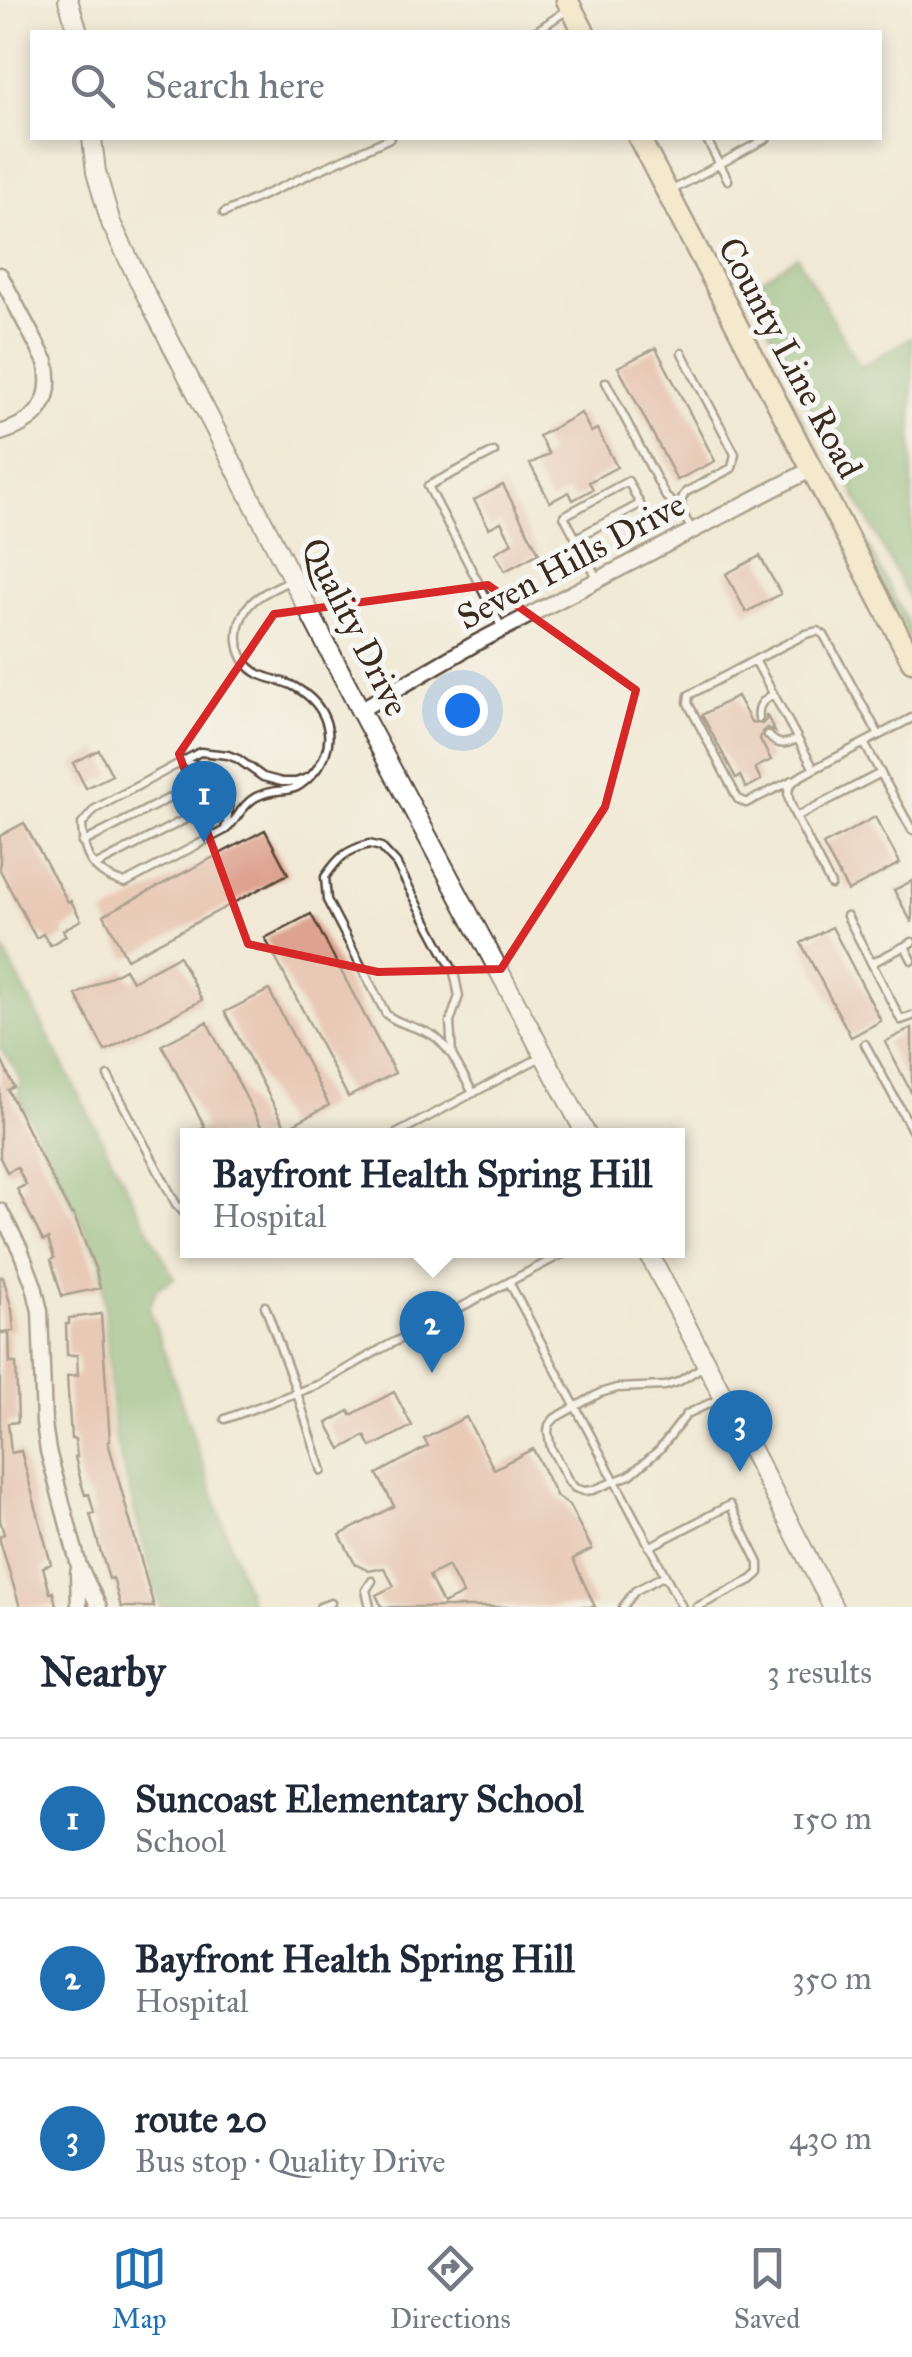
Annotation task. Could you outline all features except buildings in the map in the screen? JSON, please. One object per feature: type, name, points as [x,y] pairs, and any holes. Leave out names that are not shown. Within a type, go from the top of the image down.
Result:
[{"type":"main road","points":[[569,4],[583,30]]},
{"type":"main road","name":"County Line Road","points":[[640,140],[912,661]]},
{"type":"street","points":[[68,0],[77,30]]},
{"type":"street","name":"Quality Drive","points":[[92,140],[96,172],[111,223],[360,710],[583,1128]]},
{"type":"street","points":[[0,275],[49,374],[40,410],[22,425],[0,433]]},
{"type":"street","name":"Seven Hills Drive","points":[[360,710],[502,629],[812,469]]},
{"type":"street","points":[[0,1211],[26,1264],[40,1310],[48,1451],[79,1566],[99,1607]]},
{"type":"street","points":[[651,1258],[834,1607]]},
{"type":"street","points":[[79,1566],[79,1607]]},
{"type":"lane","points":[[537,30],[569,4]]},
{"type":"lane","points":[[224,213],[386,140]]},
{"type":"lane","points":[[707,140],[728,180]]},
{"type":"lane","points":[[668,193],[763,140]]},
{"type":"lane","points":[[680,508],[686,492],[732,468],[736,454],[682,353]]},
{"type":"lane","points":[[606,382],[666,497],[680,508],[692,531]]},
{"type":"lane","points":[[494,452],[428,486],[502,629]]},
{"type":"lane","points":[[576,538],[640,504],[628,481],[564,516],[598,580]]},
{"type":"lane","points":[[294,578],[248,607],[238,630],[238,649],[245,662],[261,676],[294,686],[322,708],[328,740],[316,770],[302,786],[294,790],[268,792],[252,799],[224,830],[126,883],[110,878],[95,866],[82,843],[82,824],[94,809],[200,752],[238,759],[263,778],[296,782],[308,778]]},
{"type":"lane","points":[[879,735],[818,630],[689,695],[688,703],[738,799],[746,803],[793,780],[912,718]]},
{"type":"lane","points":[[756,660],[814,769]]},
{"type":"lane","points":[[759,718],[758,708],[773,694]]},
{"type":"lane","points":[[768,735],[780,744],[797,739]]},
{"type":"lane","points":[[864,743],[912,830]]},
{"type":"lane","points":[[181,762],[202,768],[224,786],[230,812],[224,830]]},
{"type":"lane","points":[[796,818],[881,773]]},
{"type":"lane","points":[[82,843],[214,775]]},
{"type":"lane","points":[[793,780],[787,793],[789,802],[831,885]]},
{"type":"lane","points":[[95,866],[228,798]]},
{"type":"lane","points":[[452,1055],[450,1022],[459,996],[454,972],[389,853],[382,846],[369,844],[352,849],[339,857],[325,877],[326,900],[386,1014],[397,1024],[438,1038],[473,1093]]},
{"type":"lane","points":[[847,916],[901,1020],[912,1016]]},
{"type":"lane","points":[[872,964],[908,944],[912,960]]},
{"type":"lane","points":[[865,1044],[912,1130]]},
{"type":"lane","points":[[407,1128],[545,1055]]},
{"type":"lane","points":[[108,1076],[180,1208]]},
{"type":"lane","points":[[225,1419],[297,1394],[339,1374],[555,1258]]},
{"type":"lane","points":[[509,1282],[682,1607]]},
{"type":"lane","points":[[265,1306],[322,1472]]},
{"type":"lane","points":[[706,1364],[678,1382],[609,1389],[555,1418],[549,1425],[548,1441],[565,1475],[584,1491],[615,1482],[646,1463],[686,1414],[724,1397]]},
{"type":"lane","points":[[649,1546],[730,1504],[759,1563],[759,1573],[698,1607]]},
{"type":"lane","points":[[623,1607],[636,1591],[665,1575]]},
{"type":"lane","points":[[370,1607],[366,1590],[372,1581]]},
{"type":"lane","points":[[320,1607],[331,1603]]},
{"type":"highlighted area","points":[[488,585],[636,690],[605,807],[501,969],[378,972],[248,944],[179,754],[274,614]]},
{"type":"green space","points":[[797,256],[860,367],[912,337],[912,604],[748,289]]},
{"type":"green space","points":[[737,296],[912,631],[912,645],[732,300]]},
{"type":"green space","points":[[0,943],[174,1278],[156,1289],[149,1308],[252,1607],[160,1607],[114,1435],[101,1261],[18,1095],[21,1082],[13,1065],[0,1048]]},
{"type":"place","name":"Suncoast Elementary School","points":[[204,843]]},
{"type":"place","name":"Bayfront Health Spring Hill","points":[[432,1373]]},
{"type":"place","name":"route 20","points":[[740,1472]]}]
